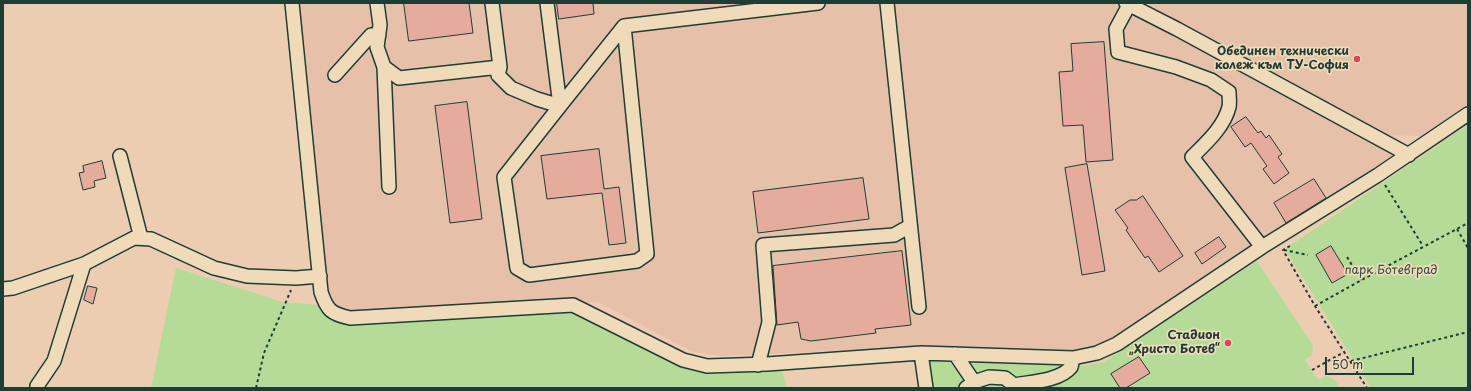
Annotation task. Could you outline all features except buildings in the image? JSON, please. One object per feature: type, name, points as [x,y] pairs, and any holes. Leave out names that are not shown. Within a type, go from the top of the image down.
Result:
[{"type":"street","points":[[292,3],[321,292],[326,306],[336,315],[350,318],[573,305],[683,360],[707,366],[758,365],[921,353],[1073,358],[1097,353],[1117,344],[1262,247],[1378,175],[1468,114]]},
{"type":"street","points":[[377,3],[380,25],[377,47],[384,67],[388,187]]},
{"type":"street","points":[[492,3],[500,67],[498,75],[511,88],[537,99],[560,106]]},
{"type":"street","points":[[547,3],[560,106]]},
{"type":"street","points":[[624,26],[647,254],[637,261],[529,275],[517,268],[504,178],[624,26],[818,3]]},
{"type":"street","points":[[886,3],[919,307]]},
{"type":"street","points":[[1262,247],[1192,157],[1220,126],[1229,107],[1229,92],[1211,80],[1176,67],[1118,52],[1116,29],[1127,4],[1177,29],[1408,155]]},
{"type":"street","points":[[335,75],[371,35],[379,35]]},
{"type":"street","points":[[384,67],[399,78],[500,67]]},
{"type":"street","points":[[120,156],[141,238]]},
{"type":"street","points":[[758,365],[769,322],[763,245],[894,235],[910,226]]},
{"type":"street","points":[[3,289],[13,288],[84,264],[134,238],[151,239],[214,268],[246,276],[296,278],[320,276]]},
{"type":"street","points":[[37,386],[54,361],[84,264]]},
{"type":"street","points":[[921,353],[926,388]]},
{"type":"street","points":[[955,354],[970,385],[989,377],[1005,378],[1014,386],[1043,380],[1062,375],[1072,366],[1073,358]]},
{"type":"path","points":[[1378,175],[1423,246]]},
{"type":"path","points":[[1315,306],[1468,222]]},
{"type":"path","points":[[1457,229],[1468,248]]},
{"type":"path","points":[[1283,250],[1296,242]]},
{"type":"path","points":[[1283,250],[1308,255]]},
{"type":"path","points":[[1283,250],[1315,306],[1367,388]]},
{"type":"path","points":[[1348,258],[1361,280]]},
{"type":"path","points":[[256,388],[264,353],[296,278]]},
{"type":"path","points":[[1350,361],[1468,332]]},
{"type":"path","points":[[1312,370],[1344,352]]},
{"type":"shaded area","points":[[292,3],[1468,3],[1468,104],[1423,136],[1383,135],[1164,14],[1165,24],[1409,155],[1097,353],[919,347],[722,356],[691,351],[598,302],[350,318],[326,306]]},
{"type":"green space","name":"парк Ботевград","points":[[1468,125],[1468,388],[1371,388],[1285,249]]},
{"type":"green space","points":[[1257,261],[1313,345],[1312,355],[1305,360],[1318,380],[1326,376],[1335,380],[1340,388],[933,388],[929,361],[1082,366],[1104,362]]},
{"type":"green space","points":[[176,268],[283,302],[318,305],[324,313],[331,318],[349,323],[570,312],[683,367],[708,372],[782,371],[787,388],[151,388]]},
{"type":"place","name":"Обединен технически колеж към ТУ-София","points":[[1357,59]]},
{"type":"place","name":"Стадион „Христо Ботев“","points":[[1228,343]]}]
